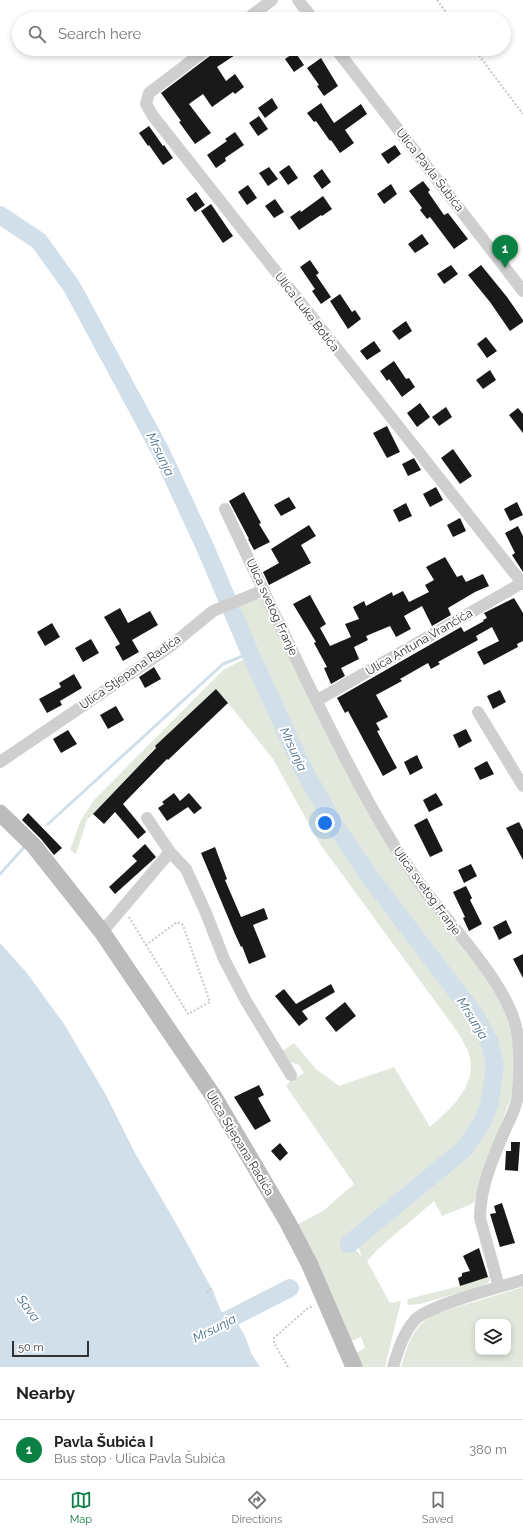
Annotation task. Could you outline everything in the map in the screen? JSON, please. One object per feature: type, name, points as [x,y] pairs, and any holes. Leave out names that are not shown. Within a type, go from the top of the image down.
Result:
[{"type":"main road","name":"Ulica Stjepana Radića","points":[[0,813],[34,846],[102,932],[214,1097],[287,1221],[309,1264],[354,1367]]},
{"type":"street","points":[[256,12],[272,0]]},
{"type":"street","points":[[298,0],[307,12]]},
{"type":"street","name":"Ulica Luke Botića","points":[[198,56],[149,93],[146,104],[153,116],[522,584]]},
{"type":"street","name":"Ulica Pavla Šubića","points":[[341,56],[523,291]]},
{"type":"street","name":"Ulica svetog Franje","points":[[225,509],[316,701],[351,770],[381,824],[404,862],[429,897],[498,987],[510,1006],[515,1020],[518,1036],[520,1066],[520,1101],[492,1160],[480,1206],[480,1218],[499,1287]]},
{"type":"street","name":"Ulica Antuna Vrančića","points":[[316,701],[522,584]]},
{"type":"street","name":"Ulica Stjepana Radića","points":[[0,762],[168,648],[213,611],[264,590]]},
{"type":"street","points":[[478,712],[523,786]]},
{"type":"street","points":[[146,818],[170,852],[186,869],[206,913],[224,959],[246,1001],[291,1076]]},
{"type":"street","points":[[102,932],[170,852]]},
{"type":"street","points":[[393,1367],[405,1334],[415,1319],[433,1309],[523,1280]]},
{"type":"path","points":[[437,0],[446,12]]},
{"type":"path","points":[[479,56],[523,114]]},
{"type":"path","points":[[123,907],[146,945],[188,1014],[210,1002],[183,925],[177,922],[146,945]]},
{"type":"path","points":[[207,1292],[213,1287]]},
{"type":"path","points":[[288,1367],[274,1343],[274,1338],[308,1308]]},
{"type":"shaded area","points":[[254,599],[260,599],[265,604],[338,755],[473,960],[503,1002],[513,1032],[516,1074],[510,1100],[486,1164],[474,1203],[442,1216],[434,1201],[378,1249],[367,1261],[390,1303],[401,1301],[385,1367],[363,1367],[356,1353],[365,1348],[361,1337],[351,1341],[296,1225],[323,1211],[354,1184],[286,1086],[289,1082],[304,1073],[299,1065],[287,1061],[281,1052],[294,1043],[316,1069],[339,1086],[394,1067],[430,1127],[454,1104],[461,1095],[470,1076],[471,1066],[469,1054],[459,1034],[320,844],[273,759],[216,689],[155,746],[150,754],[87,820],[76,854],[70,850],[81,820],[94,800],[223,670],[246,658],[266,705],[313,801],[344,851],[462,1010],[479,1035],[486,1055],[487,1073],[485,1093],[470,1131],[456,1148],[428,1172],[345,1237],[362,1257],[358,1246],[463,1160],[479,1140],[486,1129],[497,1100],[501,1082],[500,1058],[497,1043],[486,1018],[343,826],[311,766],[238,607]]},
{"type":"shaded area","points":[[490,1276],[489,1282],[482,1286],[420,1304],[408,1305],[407,1302],[408,1299],[460,1286]]},
{"type":"shaded area","points":[[523,1287],[523,1367],[401,1367],[412,1337],[420,1325],[434,1314]]},
{"type":"water","name":"Sava","points":[[0,943],[27,973],[64,1024],[106,1095],[135,1153],[213,1291],[221,1311],[233,1317],[238,1324],[245,1336],[251,1353],[260,1367],[0,1367]]},
{"type":"building","points":[[210,56],[234,56],[217,67],[226,81],[235,74],[244,87],[235,94],[233,92],[212,107],[203,94],[189,104],[211,133],[195,144],[161,93]]},
{"type":"building","points":[[289,56],[298,56],[304,65],[294,72],[285,59]]},
{"type":"building","points":[[321,58],[338,86],[324,96],[317,86],[319,85],[307,68]]},
{"type":"building","points":[[272,98],[278,108],[265,118],[258,108]]},
{"type":"building","points":[[321,103],[334,123],[361,104],[367,114],[345,130],[354,143],[340,153],[316,121],[314,122],[307,113]]},
{"type":"building","points":[[259,116],[268,129],[258,136],[249,123]]},
{"type":"building","points":[[149,126],[173,158],[163,165],[139,133]]},
{"type":"building","points":[[235,132],[244,145],[225,158],[226,161],[216,168],[207,155],[227,141],[225,139]]},
{"type":"building","points":[[395,145],[401,154],[388,164],[381,154]]},
{"type":"building","points":[[289,165],[298,178],[288,185],[279,172]]},
{"type":"building","points":[[269,167],[278,179],[268,186],[259,173]]},
{"type":"building","points":[[322,169],[331,182],[322,189],[313,176]]},
{"type":"building","points":[[423,181],[430,190],[428,192],[444,215],[448,213],[468,239],[454,249],[430,217],[427,219],[420,210],[422,208],[409,191]]},
{"type":"building","points":[[391,184],[397,194],[384,204],[377,194]]},
{"type":"building","points":[[248,185],[257,198],[247,205],[238,192]]},
{"type":"building","points":[[196,192],[205,205],[195,212],[186,199]]},
{"type":"building","points":[[323,196],[332,209],[299,230],[290,217],[300,210],[301,212]]},
{"type":"building","points":[[275,199],[284,212],[274,218],[265,206]]},
{"type":"building","points":[[211,204],[233,236],[223,243],[201,211]]},
{"type":"building","points":[[422,234],[429,244],[415,253],[408,244]]},
{"type":"building","points":[[310,260],[319,273],[316,275],[331,297],[321,304],[312,291],[315,289],[300,267]]},
{"type":"building","points":[[451,265],[458,274],[444,284],[437,274]]},
{"type":"building","points":[[481,265],[507,297],[523,320],[523,322],[510,331],[490,302],[468,275]]},
{"type":"building","points":[[340,294],[352,312],[355,310],[361,319],[348,329],[330,301]]},
{"type":"building","points":[[406,321],[412,331],[399,340],[392,331]]},
{"type":"building","points":[[486,337],[497,351],[487,358],[477,344]]},
{"type":"building","points":[[374,341],[381,351],[367,360],[360,351]]},
{"type":"building","points":[[394,361],[406,379],[409,378],[415,387],[402,397],[389,379],[387,381],[380,371]]},
{"type":"building","points":[[490,370],[496,380],[483,389],[476,380]]},
{"type":"building","points":[[420,403],[430,417],[417,427],[407,413]]},
{"type":"building","points":[[446,407],[452,417],[439,426],[432,417]]},
{"type":"building","points":[[518,408],[523,414],[523,433],[509,415]]},
{"type":"building","points":[[387,426],[400,452],[387,458],[373,433]]},
{"type":"building","points":[[453,449],[472,476],[460,484],[441,458]]},
{"type":"building","points":[[414,458],[421,470],[408,476],[402,464]]},
{"type":"building","points":[[436,487],[443,500],[430,507],[423,494]]},
{"type":"building","points":[[244,492],[261,523],[259,524],[270,542],[254,550],[229,501]]},
{"type":"building","points":[[289,497],[296,508],[281,516],[274,505]]},
{"type":"building","points":[[517,502],[523,515],[510,521],[504,509]]},
{"type":"building","points":[[406,503],[412,516],[399,522],[393,510]]},
{"type":"building","points":[[460,518],[466,531],[453,537],[447,525]]},
{"type":"building","points":[[309,525],[316,536],[301,545],[311,563],[269,585],[263,572],[279,563],[271,549]]},
{"type":"building","points":[[518,526],[523,536],[523,572],[512,555],[515,553],[505,533]]},
{"type":"building","points":[[445,557],[457,577],[462,575],[466,582],[483,574],[489,586],[475,592],[448,608],[451,615],[432,626],[422,606],[404,616],[411,629],[396,637],[390,626],[366,636],[368,640],[354,647],[359,659],[341,668],[345,676],[331,684],[324,668],[327,667],[314,643],[316,642],[293,604],[310,595],[326,624],[320,628],[330,646],[351,637],[345,624],[359,619],[353,607],[364,601],[366,606],[392,592],[393,596],[403,591],[409,602],[429,592],[425,585],[434,580],[426,567]]},
{"type":"building","points":[[514,598],[523,613],[523,641],[517,644],[518,647],[484,665],[477,652],[499,641],[492,627],[476,636],[478,640],[438,662],[440,664],[431,669],[428,663],[400,679],[402,681],[376,695],[388,717],[376,723],[380,730],[377,731],[397,768],[383,776],[348,711],[345,713],[337,698],[461,627],[464,632],[484,621],[483,620],[487,618],[484,613]]},
{"type":"building","points":[[120,608],[128,623],[150,611],[158,625],[132,640],[139,652],[123,661],[115,647],[120,644],[104,617]]},
{"type":"building","points":[[52,623],[60,637],[45,646],[37,632]]},
{"type":"building","points":[[91,639],[99,653],[83,662],[75,648]]},
{"type":"building","points":[[154,667],[161,679],[145,688],[139,677]]},
{"type":"building","points":[[74,674],[82,688],[60,701],[62,705],[47,713],[39,699],[61,687],[59,683]]},
{"type":"building","points":[[216,689],[228,703],[168,760],[167,759],[123,804],[146,832],[138,839],[115,812],[104,824],[93,814],[156,748],[155,746]]},
{"type":"building","points":[[500,690],[506,702],[493,709],[487,696]]},
{"type":"building","points":[[116,706],[124,720],[108,729],[100,715]]},
{"type":"building","points":[[466,729],[472,741],[459,748],[453,735]]},
{"type":"building","points":[[68,730],[77,744],[61,753],[53,739]]},
{"type":"building","points":[[417,755],[423,768],[410,775],[404,762]]},
{"type":"building","points":[[487,761],[494,774],[480,780],[474,768]]},
{"type":"building","points":[[174,793],[180,801],[189,793],[202,808],[194,814],[188,807],[167,821],[158,808],[164,804],[162,802]]},
{"type":"building","points":[[436,793],[443,805],[429,812],[423,800]]},
{"type":"building","points":[[28,813],[62,848],[54,855],[41,839],[22,820]]},
{"type":"building","points":[[427,818],[443,851],[430,857],[414,825]]},
{"type":"building","points":[[519,822],[523,830],[523,860],[506,828]]},
{"type":"building","points":[[145,844],[156,857],[115,894],[109,887],[137,861],[132,856]]},
{"type":"building","points":[[215,847],[227,879],[225,880],[241,917],[264,908],[268,919],[253,925],[266,957],[249,964],[201,853]]},
{"type":"building","points":[[471,864],[477,876],[464,883],[458,870]]},
{"type":"building","points":[[466,886],[472,898],[470,900],[482,924],[469,931],[463,918],[465,917],[453,892]]},
{"type":"building","points":[[506,920],[512,933],[499,940],[493,927]]},
{"type":"building","points":[[523,954],[523,978],[513,959]]},
{"type":"building","points":[[331,984],[335,992],[302,1011],[308,1019],[299,1026],[275,996],[284,989],[296,1004]]},
{"type":"building","points":[[345,1002],[356,1016],[336,1032],[325,1018]]},
{"type":"building","points":[[259,1085],[264,1095],[258,1098],[271,1121],[255,1130],[234,1097]]},
{"type":"building","points":[[511,1142],[520,1142],[518,1171],[505,1170],[506,1151],[511,1151]]},
{"type":"building","points":[[280,1143],[288,1153],[280,1161],[271,1151]]},
{"type":"building","points":[[502,1203],[515,1243],[500,1247],[490,1214],[496,1213],[494,1206]]},
{"type":"building","points":[[479,1248],[488,1277],[460,1286],[458,1278],[462,1276],[462,1273],[470,1271],[463,1256]]},
{"type":"waterway","name":"Mrsunja","points":[[0,215],[39,241],[72,287],[161,452],[205,547],[250,653],[302,767],[334,824],[370,877],[476,1017],[489,1041],[495,1064],[489,1105],[482,1123],[464,1149],[349,1244]]},
{"type":"waterway","points":[[48,824],[223,664],[250,653]]},
{"type":"waterway","points":[[0,874],[26,845]]},
{"type":"waterway","name":"Mrsunja","points":[[212,1328],[290,1288]]},
{"type":"place","name":"Pavla Šubića I","points":[[505,268]]}]
